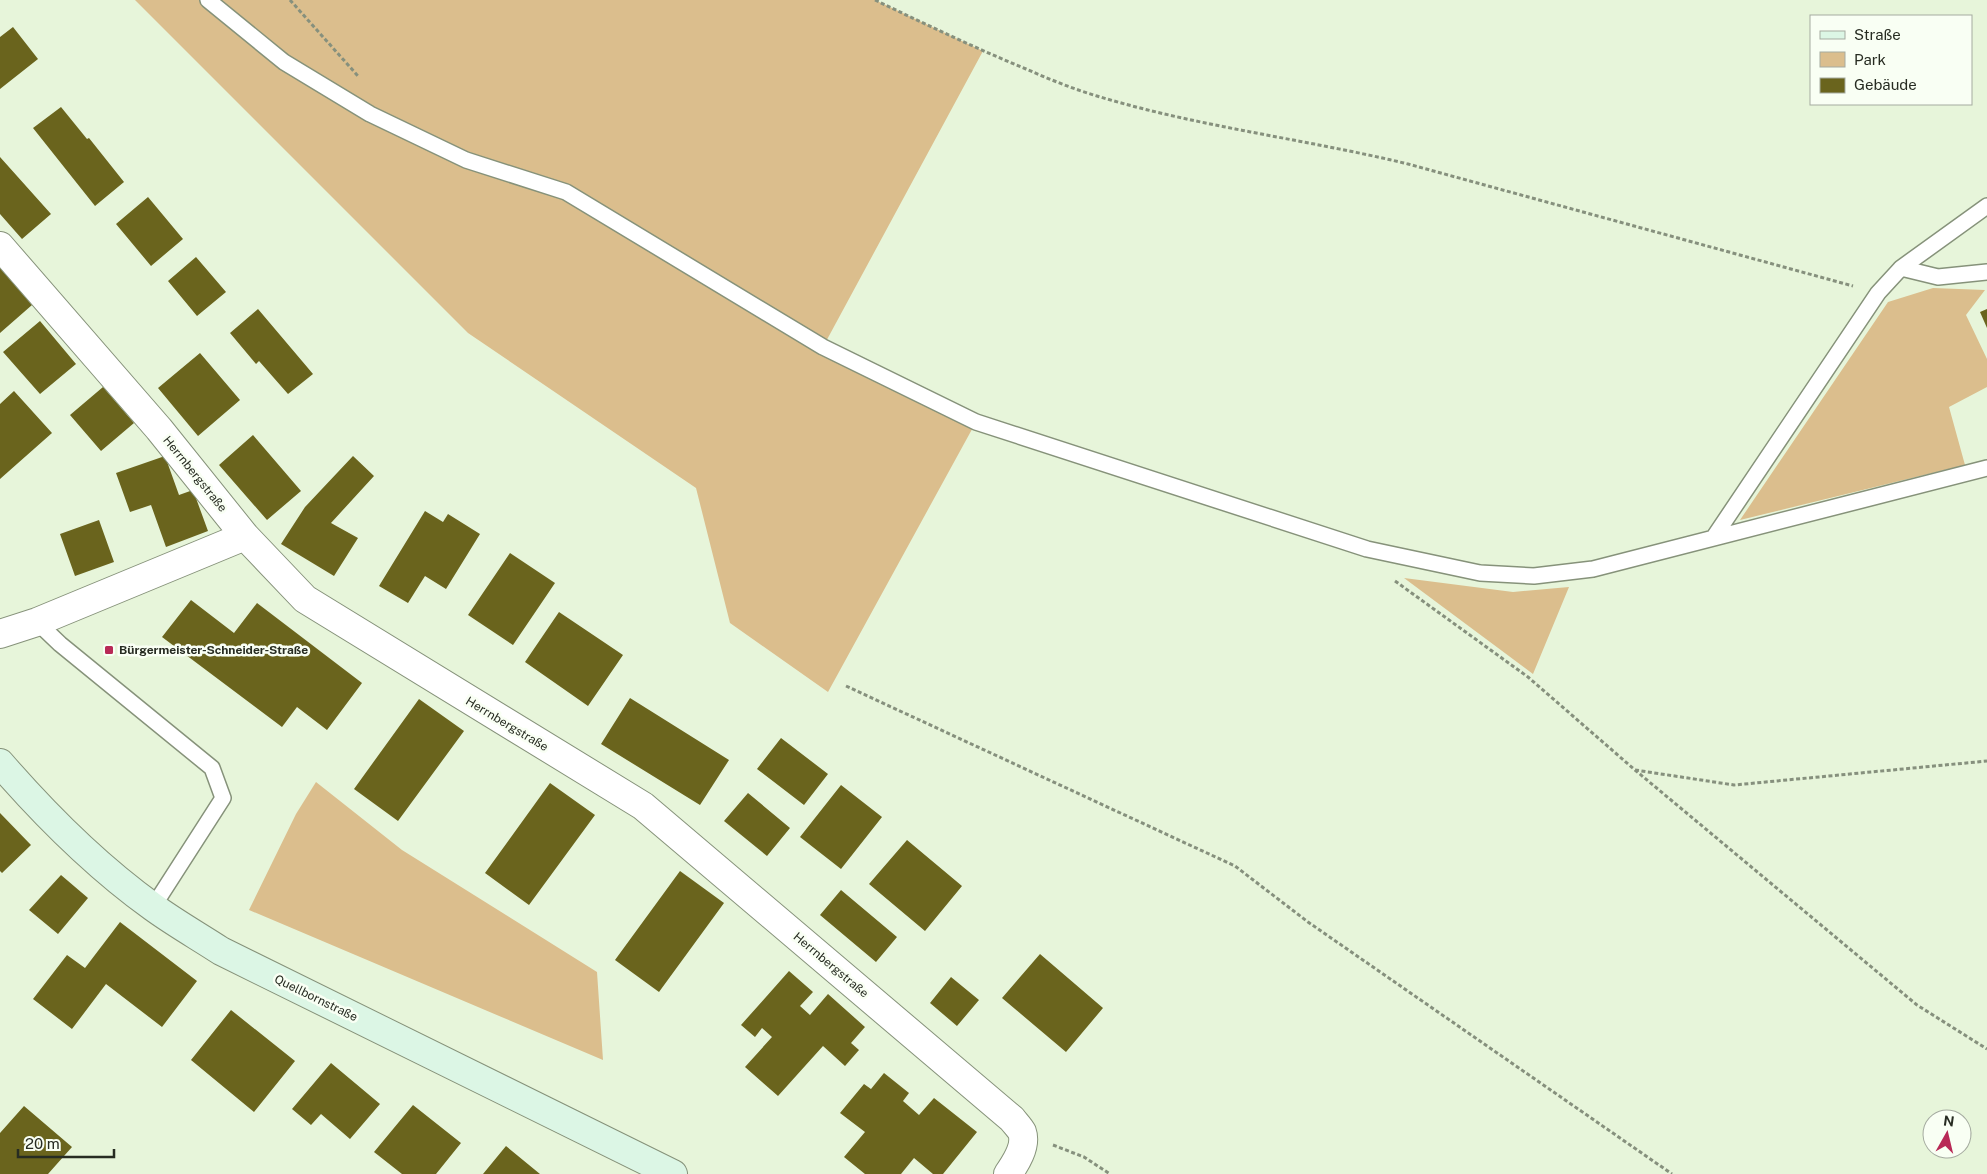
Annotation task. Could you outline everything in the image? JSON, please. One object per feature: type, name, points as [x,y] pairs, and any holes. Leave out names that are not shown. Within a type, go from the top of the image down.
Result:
[{"type":"main road","name":"Quellbornstraße","points":[[0,763],[36,805],[88,855],[153,907],[221,951],[673,1174]]},
{"type":"street","name":"Herrnbergstraße","points":[[0,246],[158,429],[245,536],[305,599],[643,806],[1004,1112],[1012,1119],[1022,1133]]},
{"type":"street","points":[[0,634],[37,622],[245,536]]},
{"type":"street","points":[[1008,1174],[1017,1161],[1022,1146],[1022,1133]]},
{"type":"lane","points":[[208,0],[284,62],[370,114],[466,160],[566,192],[823,348],[976,422],[1367,548],[1480,573],[1534,576],[1593,570],[1714,537],[1987,468]]},
{"type":"lane","points":[[1714,537],[1878,293],[1901,268],[1987,206]]},
{"type":"lane","points":[[1901,268],[1938,277],[1987,272]]},
{"type":"lane","points":[[37,622],[60,644],[212,768],[223,798],[153,907]]},
{"type":"path","points":[[290,0],[366,84],[369,95],[370,114]]},
{"type":"path","points":[[875,0],[983,52],[1095,96],[1210,124],[1350,150],[1408,164],[1878,293]]},
{"type":"path","points":[[1367,548],[1391,579],[1528,677],[1635,770],[1917,1005],[1987,1049]]},
{"type":"path","points":[[846,686],[1236,866],[1308,922],[1672,1174]]},
{"type":"path","points":[[1635,770],[1734,786],[1987,761]]},
{"type":"path","points":[[1022,1133],[1084,1157],[1110,1174]]},
{"type":"green space","points":[[135,0],[875,0],[983,51],[823,347],[976,422],[828,692],[730,623],[696,488],[468,333]]},
{"type":"green space","points":[[1933,288],[1985,290],[1966,315],[1987,359],[1987,387],[1949,407],[1965,465],[1740,520],[1888,302]]},
{"type":"green space","points":[[1404,578],[1513,592],[1569,587],[1533,674]]},
{"type":"green space","points":[[316,782],[402,850],[597,972],[603,1060],[249,910],[296,814]]},
{"type":"building","points":[[13,27],[38,59],[0,89],[0,37]]},
{"type":"building","points":[[61,107],[87,139],[89,138],[124,182],[95,206],[33,128]]},
{"type":"building","points":[[0,157],[51,214],[22,239],[0,214]]},
{"type":"building","points":[[148,197],[183,239],[151,266],[116,224]]},
{"type":"building","points":[[196,257],[226,292],[197,316],[168,281]]},
{"type":"building","points":[[0,268],[32,305],[0,333]]},
{"type":"building","points":[[258,309],[313,374],[288,394],[259,361],[256,364],[230,333]]},
{"type":"building","points":[[1987,309],[1987,328],[1980,312]]},
{"type":"building","points":[[40,321],[76,364],[40,394],[3,352]]},
{"type":"building","points":[[200,353],[240,400],[198,436],[158,388]]},
{"type":"building","points":[[103,387],[134,423],[101,451],[70,415]]},
{"type":"building","points":[[14,391],[52,433],[0,479],[0,404]]},
{"type":"building","points":[[253,435],[301,491],[267,520],[219,465]]},
{"type":"building","points":[[165,456],[179,495],[193,490],[208,531],[166,547],[151,505],[130,512],[116,473]]},
{"type":"building","points":[[353,456],[374,476],[331,523],[358,538],[334,576],[281,544],[305,507]]},
{"type":"building","points":[[425,511],[443,522],[448,514],[480,534],[446,589],[425,576],[408,603],[379,586]]},
{"type":"building","points":[[99,520],[114,562],[75,576],[60,534]]},
{"type":"building","points":[[510,553],[555,583],[513,645],[468,615]]},
{"type":"building","points":[[191,600],[234,633],[257,603],[362,683],[327,730],[297,707],[282,727],[162,637]]},
{"type":"building","points":[[559,612],[623,655],[588,706],[525,662]]},
{"type":"building","points":[[630,698],[729,760],[700,805],[601,744]]},
{"type":"building","points":[[419,699],[464,731],[398,821],[354,789]]},
{"type":"building","points":[[781,738],[828,774],[804,805],[757,769]]},
{"type":"building","points":[[550,783],[595,815],[529,905],[485,873]]},
{"type":"building","points":[[841,785],[882,817],[841,869],[800,837]]},
{"type":"building","points":[[748,793],[790,828],[767,856],[724,821]]},
{"type":"building","points":[[0,813],[31,845],[2,873],[0,871]]},
{"type":"building","points":[[907,840],[962,886],[925,931],[869,884]]},
{"type":"building","points":[[680,871],[724,903],[659,992],[615,960]]},
{"type":"building","points":[[61,875],[88,898],[58,934],[29,910]]},
{"type":"building","points":[[841,890],[897,937],[876,962],[820,915]]},
{"type":"building","points":[[120,922],[197,981],[162,1027],[106,984],[72,1029],[33,999],[67,955],[85,968]]},
{"type":"building","points":[[1040,954],[1103,1008],[1066,1052],[1002,998]]},
{"type":"building","points":[[789,971],[813,992],[800,1006],[810,1015],[828,994],[865,1027],[851,1043],[859,1050],[845,1066],[823,1046],[778,1096],[745,1067],[772,1037],[762,1028],[755,1037],[741,1025]]},
{"type":"building","points":[[951,977],[979,1000],[957,1026],[930,1003]]},
{"type":"building","points":[[231,1010],[295,1061],[254,1112],[191,1060]]},
{"type":"building","points":[[331,1063],[380,1104],[350,1139],[321,1114],[311,1125],[292,1109]]},
{"type":"building","points":[[884,1073],[909,1093],[903,1101],[919,1115],[934,1098],[977,1132],[943,1174],[933,1174],[914,1158],[901,1174],[865,1174],[844,1157],[865,1132],[840,1113],[864,1084],[871,1089]]},
{"type":"building","points":[[413,1105],[461,1143],[436,1174],[402,1174],[374,1152]]},
{"type":"building","points":[[24,1106],[72,1147],[48,1174],[0,1174],[0,1133]]},
{"type":"building","points":[[506,1146],[540,1174],[483,1174]]},
{"type":"place","name":"Bürgermeister-Schneider-Straße","points":[[109,650]]}]
